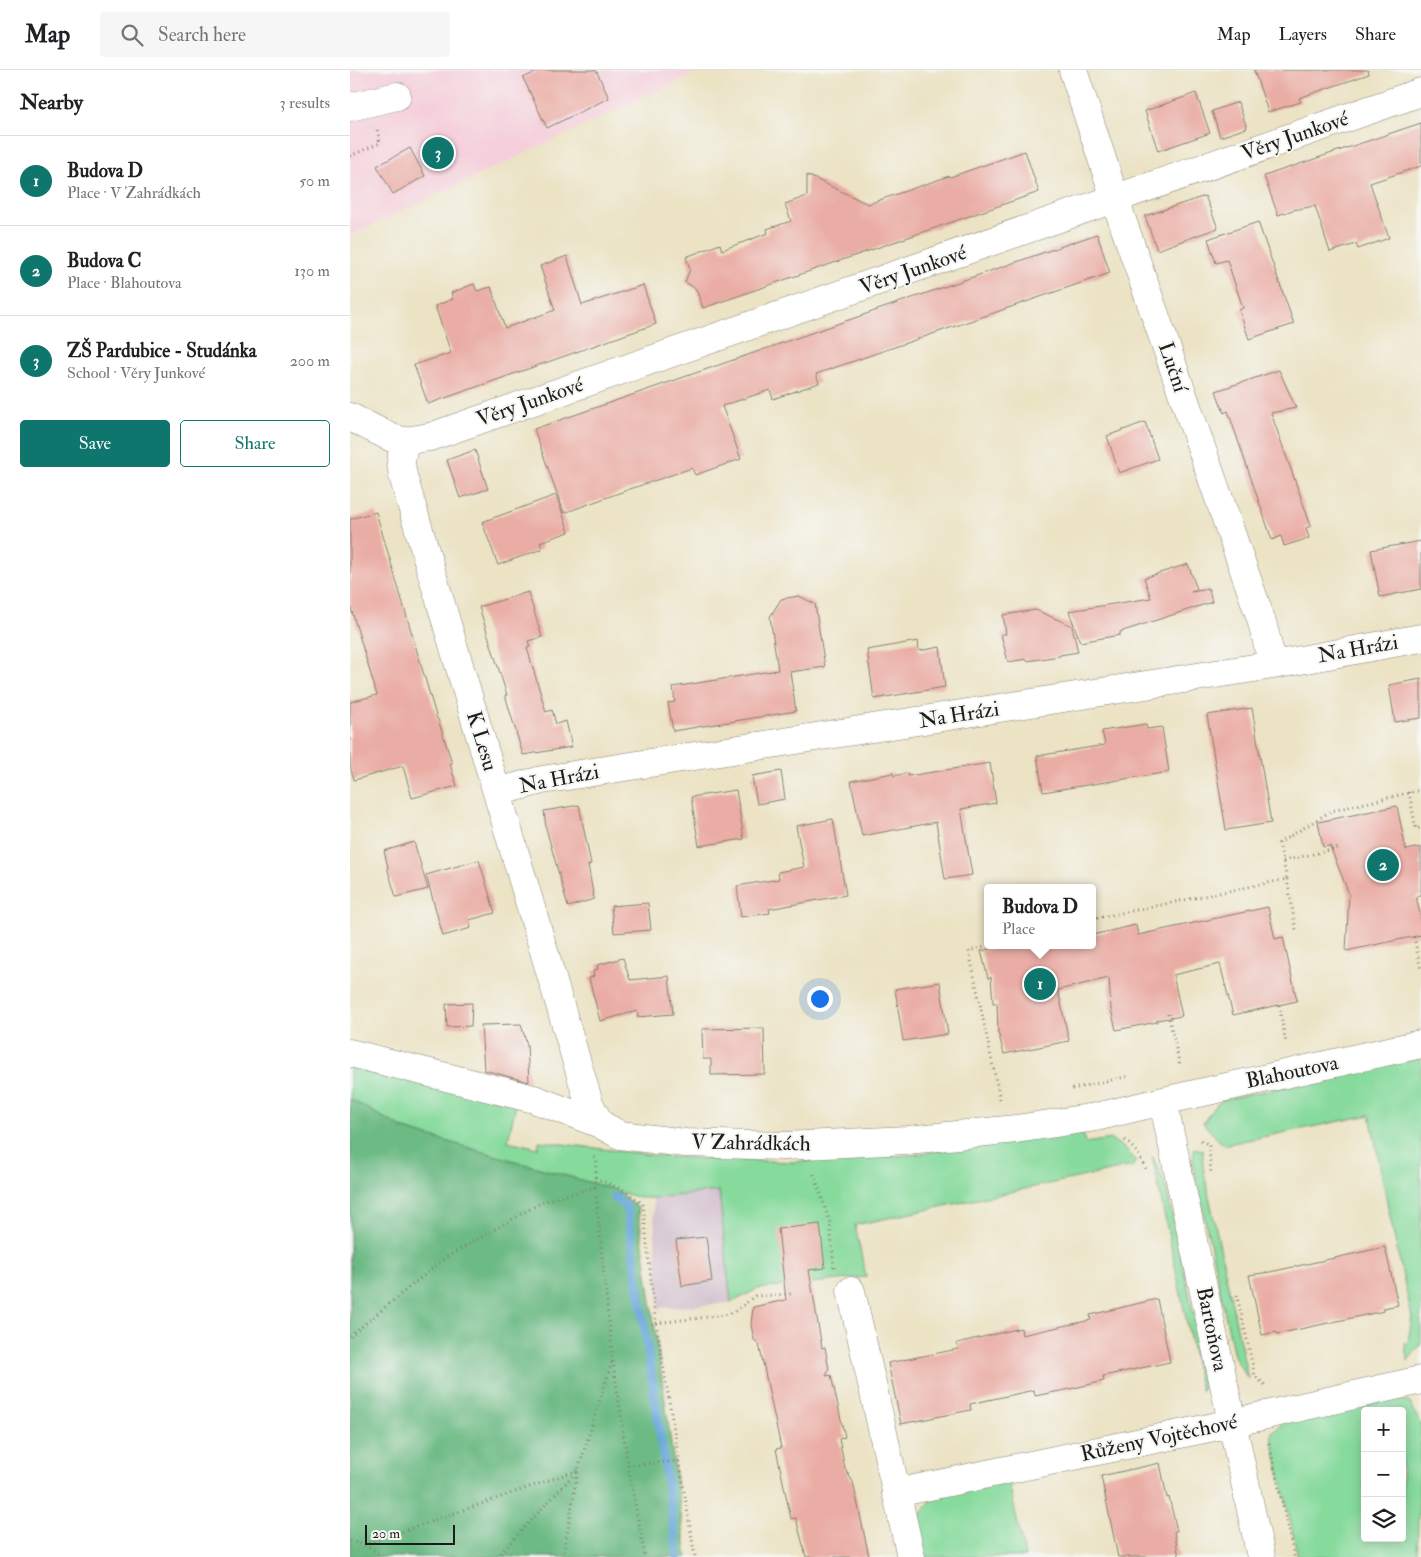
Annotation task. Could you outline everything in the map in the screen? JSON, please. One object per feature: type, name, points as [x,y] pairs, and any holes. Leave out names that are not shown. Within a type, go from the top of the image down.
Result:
[{"type":"street","name":"Luční","points":[[1074,70],[1115,200],[1258,612],[1273,665]]},
{"type":"street","name":"Věry Junkové","points":[[404,441],[430,437],[1421,92]]},
{"type":"street","points":[[350,107],[397,96]]},
{"type":"street","points":[[350,417],[392,438],[404,441]]},
{"type":"street","name":"K Lesu","points":[[404,441],[401,463],[402,476],[589,1103],[600,1124]]},
{"type":"street","name":"Na Hrázi","points":[[497,792],[552,779],[1273,665],[1421,638]]},
{"type":"street","name":"Blahoutova","points":[[1162,1101],[1421,1044]]},
{"type":"street","name":"V Zahrádkách","points":[[350,1053],[534,1099],[600,1124],[620,1134],[685,1142],[805,1145],[908,1140],[1016,1129],[1088,1118],[1162,1101]]},
{"type":"street","name":"Bartoňova","points":[[1162,1101],[1260,1557]]},
{"type":"street","points":[[842,1281],[911,1557]]},
{"type":"street","name":"Růženy Vojtěchové","points":[[896,1493],[1263,1416],[1421,1380]]},
{"type":"path","points":[[350,156],[380,143]]},
{"type":"path","points":[[1296,930],[1280,843],[1331,811],[1421,790]]},
{"type":"path","points":[[1409,792],[1416,830],[1421,828]]},
{"type":"path","points":[[1283,861],[1339,848]]},
{"type":"path","points":[[1096,918],[1287,879]]},
{"type":"path","points":[[1414,937],[1421,970]]},
{"type":"path","points":[[984,947],[970,951],[1000,1100]]},
{"type":"path","points":[[1279,1005],[1286,1043]]},
{"type":"path","points":[[1168,1014],[1180,1066],[1189,1064]]},
{"type":"path","points":[[1069,1089],[1132,1076]]},
{"type":"path","points":[[1085,1086],[1088,1118]]},
{"type":"path","points":[[991,1101],[1009,1098]]},
{"type":"path","points":[[600,1124],[588,1148],[596,1160],[595,1187],[613,1361],[628,1465],[645,1557]]},
{"type":"path","points":[[1117,1138],[1127,1140],[1137,1152],[1148,1175]]},
{"type":"path","points":[[1137,1152],[1191,1139],[1202,1140],[1209,1145],[1211,1176]]},
{"type":"path","points":[[805,1145],[830,1222],[842,1281]]},
{"type":"path","points":[[595,1178],[624,1190],[643,1204],[656,1323],[695,1557]]},
{"type":"path","points":[[350,1336],[445,1258],[542,1202],[595,1187]]},
{"type":"path","points":[[1236,1290],[1294,1557]]},
{"type":"path","points":[[656,1323],[725,1315],[736,1311],[755,1296],[791,1294]]},
{"type":"path","points":[[563,1557],[578,1470],[613,1361]]},
{"type":"path","points":[[1255,1376],[1266,1386]]},
{"type":"path","points":[[628,1465],[679,1461]]},
{"type":"path","points":[[364,1545],[578,1470]]},
{"type":"path","points":[[497,1557],[578,1470]]},
{"type":"path","points":[[350,1541],[364,1545],[385,1557]]},
{"type":"shaded area","points":[[350,70],[701,70],[350,236]]},
{"type":"shaded area","points":[[720,1191],[731,1303],[659,1308],[653,1198]]},
{"type":"green space","points":[[1421,1057],[1421,1341],[1420,1346],[1407,1361],[1405,1343],[1408,1342],[1412,1318],[1370,1115],[1223,1145],[1203,1123],[1214,1107],[1223,1100]]},
{"type":"green space","points":[[350,1064],[516,1104],[508,1141],[538,1148],[539,1141],[667,1157],[792,1162],[910,1155],[1082,1129],[1085,1143],[1111,1139],[1136,1160],[1133,1166],[855,1225],[866,1277],[757,1289],[731,1303],[719,1191],[640,1198],[404,1129],[350,1099]]},
{"type":"green space","points":[[350,1099],[404,1129],[616,1190],[638,1208],[687,1557],[350,1557]]},
{"type":"green space","points":[[1194,1148],[1203,1150],[1205,1177],[1248,1379],[1234,1356],[1193,1164]]},
{"type":"green space","points":[[1152,1156],[1166,1188],[1205,1365],[1205,1379],[1201,1391]]},
{"type":"green space","points":[[1398,1398],[1410,1403],[1421,1425],[1417,1557],[1298,1557],[1271,1434],[1285,1422]]},
{"type":"green space","points":[[1008,1478],[1025,1557],[921,1557],[917,1526],[922,1513],[930,1502],[954,1489],[967,1485]]},
{"type":"building","points":[[541,70],[596,70],[609,98],[547,128],[523,78]]},
{"type":"building","points":[[1254,70],[1368,70],[1369,74],[1299,98],[1301,102],[1268,112]]},
{"type":"building","points":[[1196,93],[1210,133],[1158,151],[1145,111]]},
{"type":"building","points":[[1238,102],[1247,128],[1220,137],[1212,111]]},
{"type":"building","points":[[1421,123],[1421,166],[1370,183],[1389,238],[1358,249],[1356,244],[1330,252],[1315,206],[1278,215],[1264,176]]},
{"type":"building","points":[[410,148],[425,176],[393,194],[377,166]]},
{"type":"building","points":[[1025,151],[1039,192],[703,308],[696,289],[685,282],[690,269],[686,257],[720,244],[722,250],[768,233],[767,229],[791,221],[785,204],[807,196],[807,175],[868,204]]},
{"type":"building","points":[[1205,196],[1218,228],[1157,250],[1145,216]]},
{"type":"building","points":[[1258,222],[1294,324],[1249,339],[1239,310],[1243,308],[1227,260],[1216,263],[1208,239]]},
{"type":"building","points":[[1097,234],[1110,273],[816,374],[819,383],[773,399],[770,390],[722,406],[741,459],[695,475],[692,468],[564,513],[534,429]]},
{"type":"building","points":[[567,256],[582,305],[643,285],[656,324],[428,404],[414,365],[451,353],[435,306],[453,299],[451,293],[474,284],[477,291],[491,287],[505,328],[555,310],[540,266]]},
{"type":"building","points":[[1279,370],[1296,408],[1271,413],[1311,526],[1306,528],[1309,538],[1284,546],[1281,536],[1272,540],[1228,411],[1224,413],[1216,391]]},
{"type":"building","points":[[1145,422],[1158,459],[1119,473],[1107,436]]},
{"type":"building","points":[[475,450],[488,489],[460,498],[447,460]]},
{"type":"building","points":[[556,495],[569,532],[540,542],[542,549],[498,565],[482,522]]},
{"type":"building","points":[[376,512],[437,719],[452,763],[450,764],[457,786],[412,798],[403,766],[354,780],[350,766],[350,702],[377,695],[350,605],[350,519]]},
{"type":"building","points":[[1421,541],[1421,589],[1380,597],[1371,550]]},
{"type":"building","points":[[1188,564],[1197,589],[1191,592],[1209,589],[1212,602],[1120,632],[1120,635],[1080,642],[1069,611],[1151,598],[1144,578]]},
{"type":"building","points":[[528,592],[542,637],[528,641],[530,647],[527,648],[546,712],[552,710],[556,724],[566,721],[572,747],[523,755],[505,695],[507,695],[479,607]]},
{"type":"building","points":[[799,596],[815,604],[825,667],[790,672],[796,711],[673,731],[668,703],[675,702],[673,687],[778,670],[770,617],[781,599]]},
{"type":"building","points":[[1036,610],[1072,626],[1078,652],[1027,661],[1027,659],[1008,662],[1001,634],[1006,634],[1003,615]]},
{"type":"building","points":[[918,641],[919,651],[940,647],[945,687],[874,699],[867,650]]},
{"type":"building","points":[[1421,679],[1421,718],[1395,722],[1389,685]]},
{"type":"building","points":[[1252,708],[1271,823],[1226,830],[1207,715]]},
{"type":"building","points":[[1146,724],[1147,729],[1162,727],[1169,772],[1043,792],[1037,756],[1105,745],[1102,731]]},
{"type":"building","points":[[990,763],[996,803],[961,809],[972,875],[945,879],[936,822],[862,836],[851,781],[893,773],[894,776],[908,773],[908,776]]},
{"type":"building","points":[[781,771],[785,799],[757,804],[752,776]]},
{"type":"building","points":[[736,790],[744,839],[699,846],[691,797]]},
{"type":"building","points":[[579,805],[591,864],[588,865],[594,899],[568,907],[546,828],[544,811]]},
{"type":"building","points":[[1397,806],[1406,850],[1421,847],[1421,895],[1416,896],[1421,919],[1421,935],[1346,951],[1349,894],[1330,846],[1323,847],[1318,822]]},
{"type":"building","points":[[833,819],[846,895],[769,909],[770,913],[741,917],[737,886],[779,879],[778,872],[804,867],[796,826]]},
{"type":"building","points":[[414,842],[428,889],[396,897],[384,851]]},
{"type":"building","points":[[479,860],[495,913],[469,920],[471,928],[443,936],[426,875]]},
{"type":"building","points":[[648,903],[651,930],[614,933],[611,906]]},
{"type":"building","points":[[1268,907],[1275,939],[1283,937],[1297,1001],[1233,1015],[1220,964],[1173,975],[1182,1016],[1116,1030],[1111,1009],[1109,978],[1058,990],[1069,1041],[1004,1054],[998,1032],[997,1003],[993,1003],[991,977],[988,978],[981,951],[990,949],[1096,949],[1096,934],[1136,925],[1138,935]]},
{"type":"building","points":[[623,958],[630,980],[669,976],[673,1014],[638,1017],[637,1011],[600,1021],[589,978],[594,976],[593,971],[598,969],[597,965]]},
{"type":"building","points":[[940,982],[948,1034],[903,1041],[895,989]]},
{"type":"building","points":[[472,1003],[471,1026],[447,1027],[446,1004]]},
{"type":"building","points":[[521,1024],[527,1045],[529,1082],[484,1070],[481,1025]]},
{"type":"building","points":[[764,1028],[765,1074],[711,1075],[711,1059],[703,1059],[702,1029]]},
{"type":"building","points":[[820,1224],[825,1268],[809,1270],[822,1348],[825,1347],[829,1370],[826,1376],[831,1375],[845,1437],[839,1439],[845,1469],[853,1482],[869,1557],[806,1557],[796,1518],[791,1519],[776,1449],[781,1448],[759,1344],[754,1340],[751,1325],[753,1307],[786,1300],[778,1229]]},
{"type":"building","points":[[706,1237],[712,1281],[682,1286],[676,1240]]},
{"type":"building","points":[[1385,1247],[1398,1305],[1384,1308],[1384,1311],[1277,1334],[1276,1332],[1262,1335],[1249,1275]]},
{"type":"building","points":[[1157,1299],[1170,1362],[1103,1376],[1104,1381],[1070,1389],[1035,1396],[1034,1390],[970,1404],[971,1410],[901,1424],[888,1363],[958,1349],[957,1343],[1021,1328],[1022,1335],[1091,1320],[1090,1315]]},
{"type":"building","points":[[1160,1463],[1167,1498],[1169,1497],[1177,1531],[1174,1531],[1179,1557],[1118,1557],[1101,1476]]},
{"type":"waterway","points":[[614,1197],[627,1208],[678,1557]]},
{"type":"place","name":"ZŠ Pardubice - Studánka","points":[[438,153]]},
{"type":"place","name":"Budova C","points":[[1383,865]]},
{"type":"place","name":"Budova D","points":[[1040,984]]}]
